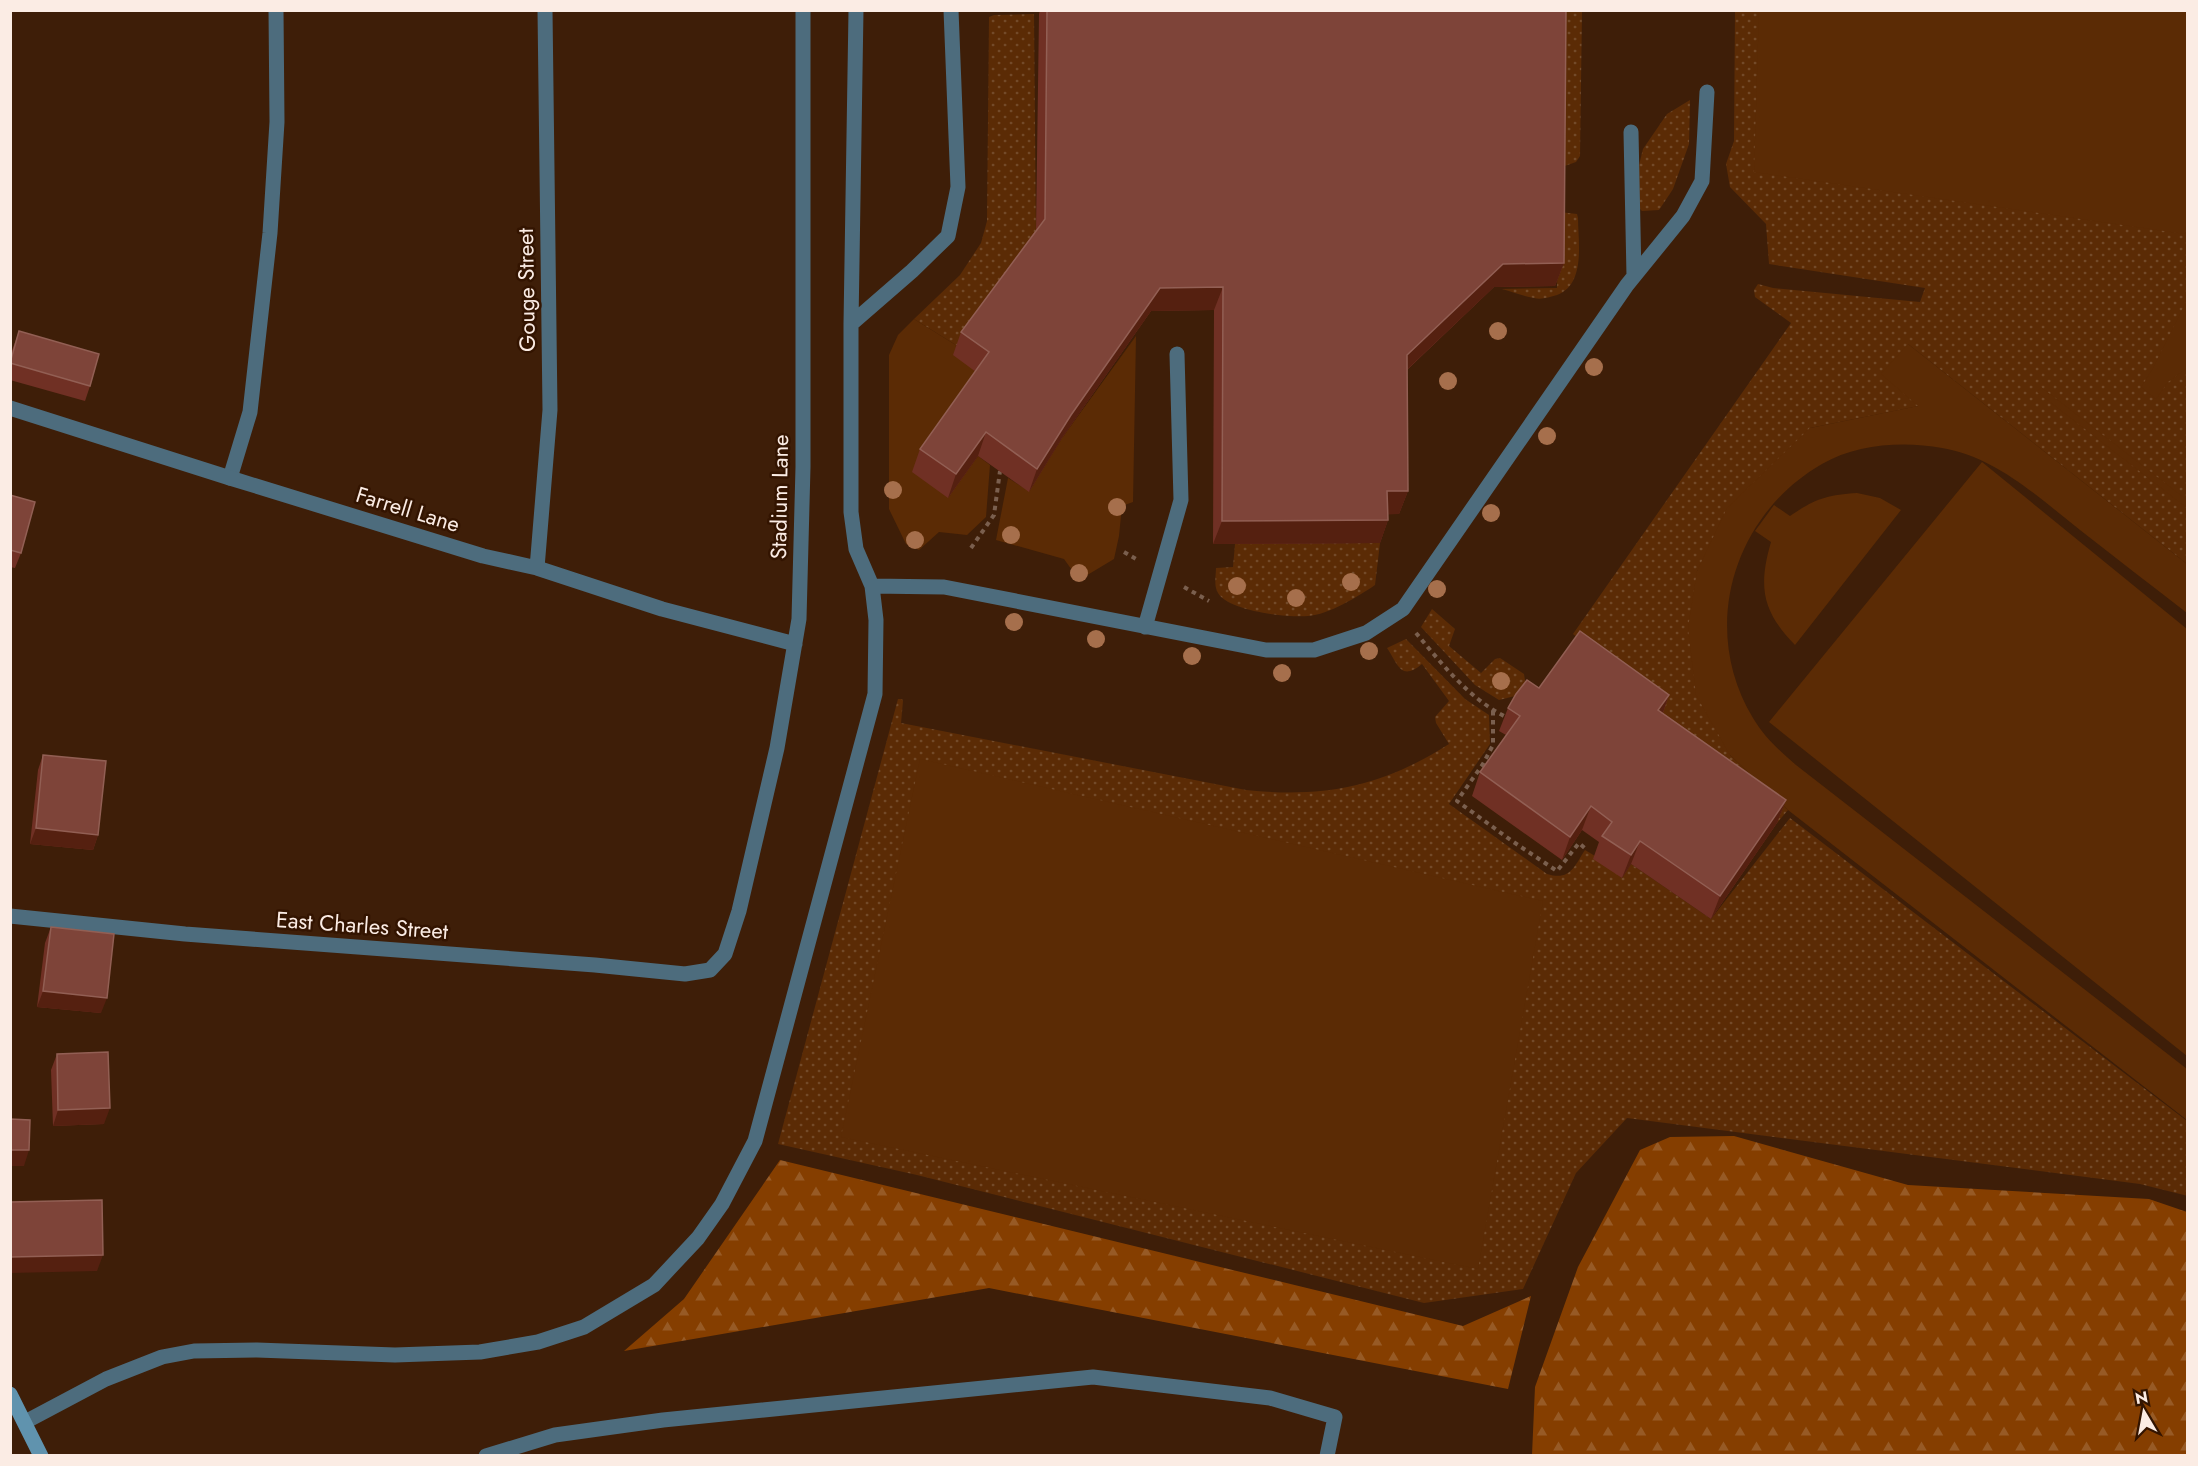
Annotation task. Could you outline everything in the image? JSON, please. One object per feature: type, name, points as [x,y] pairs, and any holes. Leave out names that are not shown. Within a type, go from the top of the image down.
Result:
[{"type":"main road","points":[[10,1394],[41,1455]]},
{"type":"street","points":[[231,478],[250,412],[270,233],[277,122],[276,10]]},
{"type":"street","name":"Gouge Street","points":[[537,568],[550,410],[545,10]]},
{"type":"street","name":"Stadium Lane","points":[[710,970],[725,954],[739,911],[777,748],[799,619],[803,467],[803,10]]},
{"type":"street","points":[[25,1422],[106,1379],[162,1357],[194,1351],[257,1350],[395,1355],[480,1352],[538,1342],[584,1327],[654,1285],[698,1238],[722,1204],[755,1141],[875,694],[876,620],[872,586],[856,549],[851,512],[851,324],[856,10]]},
{"type":"street","points":[[851,324],[948,236],[958,187],[951,10]]},
{"type":"street","points":[[872,586],[944,587],[1266,651],[1314,650],[1366,633],[1403,609],[1634,276],[1683,216],[1702,181],[1707,92]]},
{"type":"street","points":[[1631,132],[1634,276]]},
{"type":"street","points":[[1145,627],[1181,500],[1177,354]]},
{"type":"street","name":"Farrell Lane","points":[[10,408],[483,556],[537,568],[662,609],[738,627],[795,644]]},
{"type":"street","name":"East Charles Street","points":[[10,916],[185,934],[685,974],[710,970]]},
{"type":"street","points":[[486,1455],[555,1435],[652,1422],[1093,1377],[1270,1398],[1335,1417],[1327,1455]]},
{"type":"path","points":[[971,548],[994,515],[1000,471]]},
{"type":"path","points":[[1398,612],[1453,676],[1493,711],[1508,718]]},
{"type":"path","points":[[1493,711],[1493,745],[1483,764],[1457,801],[1512,842],[1557,871],[1578,843],[1587,850]]},
{"type":"shaded area","points":[[1561,11],[1582,11],[1580,156],[1576,162],[1559,168]]},
{"type":"shaded area","points":[[1735,11],[2187,11],[2187,564],[1908,344],[1919,406],[1810,428],[1697,571],[1730,755],[1788,810],[1777,823],[1603,659],[1573,634],[1791,323],[1755,297],[1754,290],[1758,284],[1773,288],[1920,302],[1925,288],[1769,264],[1766,224],[1730,187],[1726,164],[1734,141]]},
{"type":"shaded area","points":[[1759,11],[2187,11],[2188,213],[2185,234],[1754,172]]},
{"type":"shaded area","points":[[1034,14],[1036,242],[959,347],[914,319],[960,275],[981,243],[987,221],[989,17]]},
{"type":"shaded area","points":[[1690,100],[1689,144],[1673,189],[1659,210],[1642,211],[1636,205],[1637,173],[1643,149],[1667,114]]},
{"type":"shaded area","points":[[1559,212],[1577,214],[1578,218],[1579,250],[1573,282],[1557,295],[1537,299],[1502,289],[1557,288]]},
{"type":"shaded area","points":[[2187,300],[2187,368],[2168,382],[2156,399],[2141,387]]},
{"type":"shaded area","points":[[914,319],[959,347],[981,376],[948,497],[978,456],[990,465],[986,517],[967,535],[939,532],[919,550],[906,544],[889,509],[889,355],[898,335]]},
{"type":"shaded area","points":[[1136,336],[1133,502],[1122,506],[1114,559],[1079,580],[1064,559],[996,540],[1008,478],[1029,491],[1062,438]]},
{"type":"shaded area","points":[[1908,344],[2187,564],[2187,613],[2032,492],[1998,469],[1962,453],[1942,448],[1896,445],[1865,448],[1822,464],[1791,486],[1766,513],[1747,543],[1734,577],[1728,612],[1728,648],[1737,684],[1757,725],[1796,765],[2187,1069],[2187,1120],[1788,810],[1730,755],[1696,695],[1688,628],[1697,571],[1727,508],[1810,428],[1918,406],[1881,374]]},
{"type":"shaded area","points":[[2041,387],[2187,500],[2187,508],[2037,392]]},
{"type":"shaded area","points":[[1982,462],[2187,629],[2187,1056],[1769,722]]},
{"type":"shaded area","points":[[1857,493],[1880,498],[1901,510],[1795,645],[1784,633],[1769,609],[1764,585],[1771,542],[1755,531],[1774,505],[1790,516],[1821,499]]},
{"type":"shaded area","points":[[1380,543],[1375,585],[1343,604],[1316,615],[1286,616],[1258,612],[1232,604],[1222,598],[1216,589],[1216,568],[1233,567],[1235,544]]},
{"type":"shaded area","points":[[1432,609],[1455,629],[1449,646],[1481,673],[1495,659],[1500,658],[1524,674],[1527,693],[1499,700],[1475,685],[1421,627]]},
{"type":"shaded area","points":[[1406,639],[1465,699],[1489,715],[1490,744],[1449,804],[1547,874],[1561,876],[1566,874],[1574,867],[1585,850],[1622,878],[1631,864],[1711,919],[1790,818],[2187,1121],[2188,1196],[2140,1184],[1627,1118],[1576,1173],[1523,1289],[1424,1303],[917,1175],[778,1144],[898,699],[903,701],[901,723],[1246,790],[1301,792],[1327,790],[1376,780],[1424,759],[1449,744],[1436,723],[1435,717],[1449,701],[1422,664],[1415,669],[1405,671],[1401,669],[1387,648]]},
{"type":"shaded area","points":[[920,759],[1543,901],[1478,1269],[841,1137]]},
{"type":"green space","points":[[1734,1136],[1908,1185],[2149,1199],[2187,1212],[2187,1455],[1532,1455],[1535,1387],[1578,1267],[1640,1150],[1670,1137]]},
{"type":"green space","points":[[780,1160],[1463,1326],[1531,1296],[1508,1389],[989,1288],[624,1351],[684,1299]]},
{"type":"building","points":[[1047,10],[1566,10],[1564,263],[1503,264],[1407,355],[1408,491],[1387,491],[1388,520],[1222,521],[1223,287],[1160,288],[1071,415],[1037,469],[986,432],[956,474],[920,449],[989,352],[961,332],[1045,219]]},
{"type":"building","points":[[19,331],[99,354],[90,386],[10,363]]},
{"type":"building","points":[[10,495],[35,502],[21,553],[10,550]]},
{"type":"building","points":[[1580,631],[1669,695],[1658,710],[1786,800],[1720,896],[1640,841],[1631,855],[1602,836],[1612,822],[1591,806],[1570,837],[1480,772],[1520,716],[1508,708],[1516,694],[1527,680],[1539,688]]},
{"type":"building","points":[[43,755],[106,761],[98,835],[36,828]]},
{"type":"building","points":[[51,927],[114,934],[107,998],[43,991]]},
{"type":"building","points":[[108,1052],[110,1108],[58,1110],[57,1054]]},
{"type":"building","points":[[10,1119],[30,1120],[29,1150],[10,1150]]},
{"type":"building","points":[[102,1200],[103,1255],[11,1257],[10,1202]]}]
